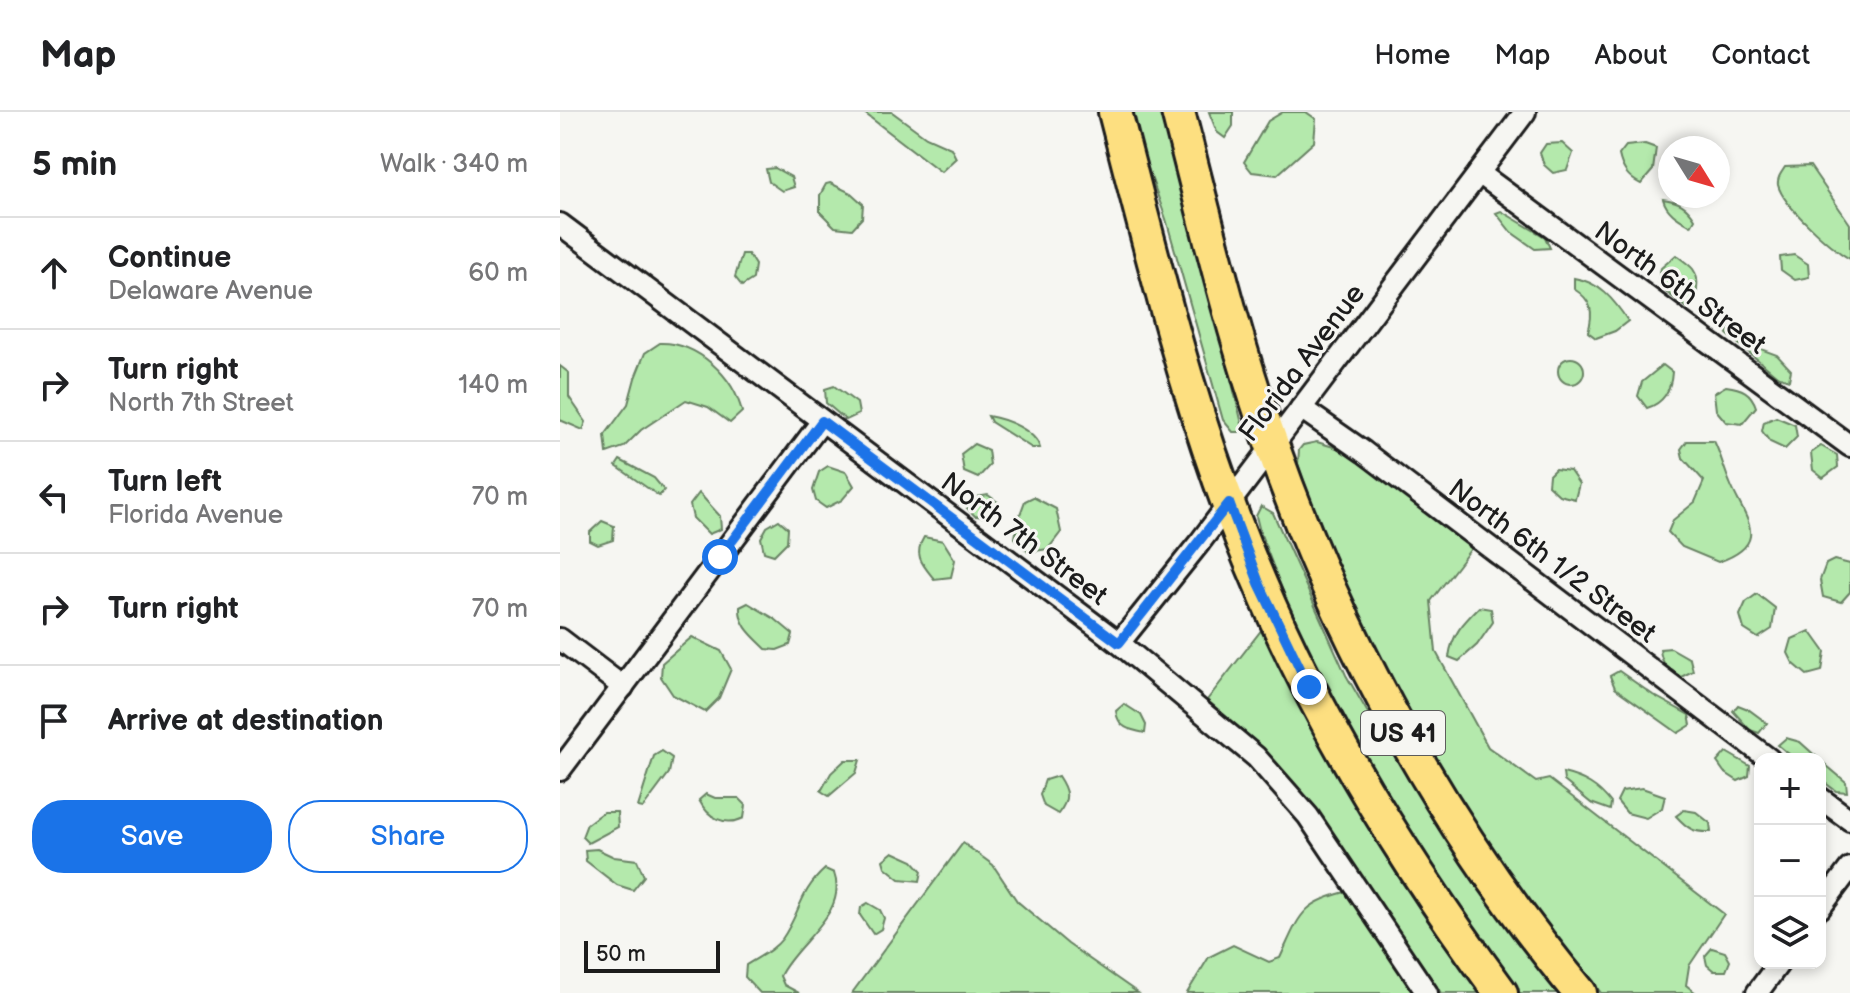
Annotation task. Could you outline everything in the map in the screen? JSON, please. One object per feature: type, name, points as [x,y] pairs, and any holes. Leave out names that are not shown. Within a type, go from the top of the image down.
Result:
[{"type":"main road","name":"US 41","points":[[1115,112],[1182,364],[1259,583],[1309,687],[1363,786],[1437,905],[1501,993]]},
{"type":"main road","name":"US 41","points":[[1178,112],[1242,354],[1272,446],[1337,606],[1411,749],[1496,882],[1580,993]]},
{"type":"street","name":"Florida Avenue","points":[[1119,643],[1525,112]]},
{"type":"street","name":"North 6th Street","points":[[1479,173],[1850,446]]},
{"type":"street","name":"North 7th Street","points":[[560,224],[1119,643],[1256,757],[1308,816],[1427,993]]},
{"type":"street","name":"North 6th 1/2 Street","points":[[1301,408],[1761,753]]},
{"type":"street","points":[[560,770],[822,421]]},
{"type":"street","points":[[560,639],[623,687]]},
{"type":"street","points":[[1826,802],[1850,820]]},
{"type":"street","points":[[1826,900],[1850,868]]},
{"type":"street","points":[[1757,993],[1775,969]]},
{"type":"green space","points":[[863,112],[892,112],[926,137],[951,148],[956,158],[941,172]]},
{"type":"green space","points":[[1128,112],[1166,112],[1243,428],[1239,432],[1233,432],[1223,420],[1166,219]]},
{"type":"green space","points":[[1209,112],[1233,112],[1233,126],[1225,138],[1217,132]]},
{"type":"green space","points":[[1283,112],[1306,112],[1316,119],[1314,142],[1277,175],[1252,172],[1244,162],[1268,121]]},
{"type":"green space","points":[[1562,143],[1573,153],[1567,170],[1553,173],[1544,165],[1540,153],[1546,144]]},
{"type":"green space","points":[[1645,144],[1656,148],[1653,170],[1641,184],[1626,172],[1619,155],[1626,146]]},
{"type":"green space","points":[[1810,166],[1850,224],[1850,259],[1798,215],[1778,185],[1785,167]]},
{"type":"green space","points":[[775,168],[791,177],[794,187],[782,191],[769,182],[766,169]]},
{"type":"green space","points":[[826,184],[851,193],[863,204],[862,218],[852,229],[835,227],[820,212],[820,195]]},
{"type":"green space","points":[[1668,208],[1687,208],[1695,219],[1691,226]]},
{"type":"green space","points":[[1501,211],[1545,237],[1550,248],[1535,249],[1511,232],[1496,213]]},
{"type":"green space","points":[[742,254],[748,254],[755,265],[753,279],[742,286],[735,277]]},
{"type":"green space","points":[[1676,255],[1693,269],[1697,278],[1696,295],[1689,309],[1666,292],[1658,281],[1661,268]]},
{"type":"green space","points":[[1794,255],[1808,264],[1809,277],[1795,280],[1781,270],[1780,257]]},
{"type":"green space","points":[[1574,278],[1591,283],[1606,293],[1628,321],[1615,331],[1596,338],[1588,332],[1590,307],[1574,289]]},
{"type":"green space","points":[[1730,326],[1744,332],[1763,350],[1777,355],[1791,370],[1789,380],[1777,376],[1727,334]]},
{"type":"green space","points":[[660,343],[688,348],[712,364],[731,386],[742,412],[730,423],[708,407],[686,400],[641,430],[624,447],[607,453],[605,435],[628,404],[645,353]]},
{"type":"green space","points":[[1571,358],[1580,362],[1584,371],[1580,380],[1571,384],[1562,380],[1558,371],[1562,362]]},
{"type":"green space","points":[[1663,365],[1672,372],[1670,385],[1658,403],[1647,408],[1638,396],[1642,382]]},
{"type":"green space","points":[[560,366],[569,373],[569,397],[586,422],[583,430],[560,420]]},
{"type":"green space","points":[[834,386],[857,403],[859,414],[846,420],[826,403],[825,389]]},
{"type":"green space","points":[[1726,386],[1745,392],[1754,402],[1756,407],[1742,424],[1726,422],[1716,410],[1714,393]]},
{"type":"green space","points":[[988,416],[1026,431],[1040,448],[1032,448],[991,422]]},
{"type":"green space","points":[[1776,417],[1795,425],[1797,437],[1785,449],[1770,442],[1762,431],[1764,422]]},
{"type":"green space","points":[[1687,441],[1714,441],[1750,528],[1750,538],[1745,547],[1718,562],[1682,547],[1668,532],[1673,520],[1695,502],[1704,481],[1683,458],[1681,449]]},
{"type":"green space","points":[[1317,442],[1347,451],[1473,546],[1431,601],[1436,652],[1488,747],[1536,782],[1549,779],[1724,914],[1689,966],[1686,985],[1696,993],[1601,993],[1508,872],[1426,742],[1355,606],[1298,464],[1299,450],[1303,445]]},
{"type":"green space","points":[[974,444],[988,450],[990,465],[978,478],[964,472],[961,454]]},
{"type":"green space","points":[[1821,446],[1837,455],[1838,467],[1823,478],[1813,470],[1811,453]]},
{"type":"green space","points":[[620,460],[654,478],[664,490],[659,496],[616,466]]},
{"type":"green space","points":[[828,466],[846,472],[854,486],[842,500],[826,508],[816,501],[813,490],[819,472]]},
{"type":"green space","points":[[1555,469],[1570,471],[1579,484],[1575,499],[1559,495],[1548,485],[1549,475]]},
{"type":"green space","points":[[699,493],[720,516],[721,529],[709,534],[693,518],[690,505]]},
{"type":"green space","points":[[988,495],[999,503],[990,517],[975,516],[967,508],[977,497]]},
{"type":"green space","points":[[1033,497],[1056,509],[1061,532],[1048,549],[1028,552],[1015,538],[1025,501]]},
{"type":"green space","points":[[1261,506],[1273,513],[1346,675],[1376,727],[1563,993],[1518,993],[1485,951],[1346,732],[1300,636],[1260,532],[1256,516]]},
{"type":"green space","points":[[779,520],[788,528],[787,542],[774,555],[764,552],[761,538],[767,527]]},
{"type":"green space","points":[[602,521],[614,526],[613,540],[598,545],[590,541],[590,532]]},
{"type":"green space","points":[[924,537],[943,541],[955,560],[951,577],[934,579],[926,569],[919,554]]},
{"type":"green space","points":[[1834,560],[1850,564],[1850,592],[1841,602],[1823,597],[1820,580],[1826,564]]},
{"type":"green space","points":[[1757,594],[1775,608],[1772,629],[1758,638],[1744,629],[1740,615],[1746,602]]},
{"type":"green space","points":[[748,603],[793,634],[790,645],[777,650],[766,649],[756,640],[740,614],[740,607]]},
{"type":"green space","points":[[1479,607],[1491,609],[1493,622],[1477,645],[1459,661],[1449,657],[1459,629]]},
{"type":"green space","points":[[1263,628],[1310,723],[1362,817],[1418,907],[1481,993],[1441,993],[1317,812],[1257,743],[1207,700]]},
{"type":"green space","points":[[1810,631],[1825,652],[1822,671],[1807,675],[1793,663],[1788,653],[1792,639]]},
{"type":"green space","points":[[692,637],[721,651],[731,669],[719,698],[705,712],[673,695],[661,677],[662,663]]},
{"type":"green space","points":[[1671,648],[1690,659],[1693,671],[1681,677],[1666,666],[1660,649]]},
{"type":"green space","points":[[1619,671],[1689,715],[1691,725],[1678,733],[1615,688],[1610,676]]},
{"type":"green space","points":[[1124,704],[1141,715],[1146,725],[1145,733],[1129,729],[1119,721],[1116,711]]},
{"type":"green space","points":[[1738,705],[1767,723],[1759,733],[1750,730],[1733,711]]},
{"type":"green space","points":[[1786,738],[1800,742],[1812,753],[1788,753],[1778,745]]},
{"type":"green space","points":[[662,751],[672,758],[669,773],[643,808],[638,807],[654,756]]},
{"type":"green space","points":[[1726,752],[1750,766],[1749,776],[1738,781],[1724,772],[1717,762]]},
{"type":"green space","points":[[845,760],[860,760],[856,773],[829,796],[821,791],[831,773]]},
{"type":"green space","points":[[1826,765],[1846,782],[1847,792],[1836,791],[1826,784]]},
{"type":"green space","points":[[1563,773],[1596,787],[1611,803],[1610,810],[1591,803],[1564,781]]},
{"type":"green space","points":[[1058,776],[1066,795],[1058,814],[1044,806],[1040,795],[1045,780]]},
{"type":"green space","points":[[1642,788],[1665,796],[1662,808],[1646,818],[1627,813],[1617,801],[1622,791]]},
{"type":"green space","points":[[706,794],[715,798],[739,798],[746,805],[744,818],[730,822],[712,816],[699,800]]},
{"type":"green space","points":[[1684,810],[1696,812],[1710,823],[1711,832],[1696,831],[1684,824],[1676,816]]},
{"type":"green space","points":[[603,812],[617,812],[618,827],[588,843],[582,837],[587,824]]},
{"type":"green space","points":[[963,843],[993,865],[1017,901],[1068,944],[1138,993],[852,993]]},
{"type":"green space","points":[[597,849],[614,857],[637,860],[644,876],[633,890],[617,885],[586,861],[585,850]]},
{"type":"green space","points":[[893,852],[913,861],[922,871],[920,881],[900,879],[885,867],[883,860]]},
{"type":"green space","points":[[825,869],[834,873],[837,888],[834,902],[828,915],[780,976],[784,985],[799,993],[760,993],[745,977],[746,965],[782,939],[810,886]]},
{"type":"green space","points":[[1350,891],[1419,993],[1187,993],[1209,957],[1233,945],[1269,962],[1280,958],[1304,912],[1321,900]]},
{"type":"green space","points":[[868,903],[880,910],[884,918],[881,929],[873,934],[860,915],[861,907]]},
{"type":"green space","points":[[1712,948],[1725,952],[1730,961],[1726,971],[1714,971],[1707,965],[1705,956]]},
{"type":"route","points":[[720,557],[822,421],[1119,643],[1229,503],[1259,583],[1309,687]]}]
